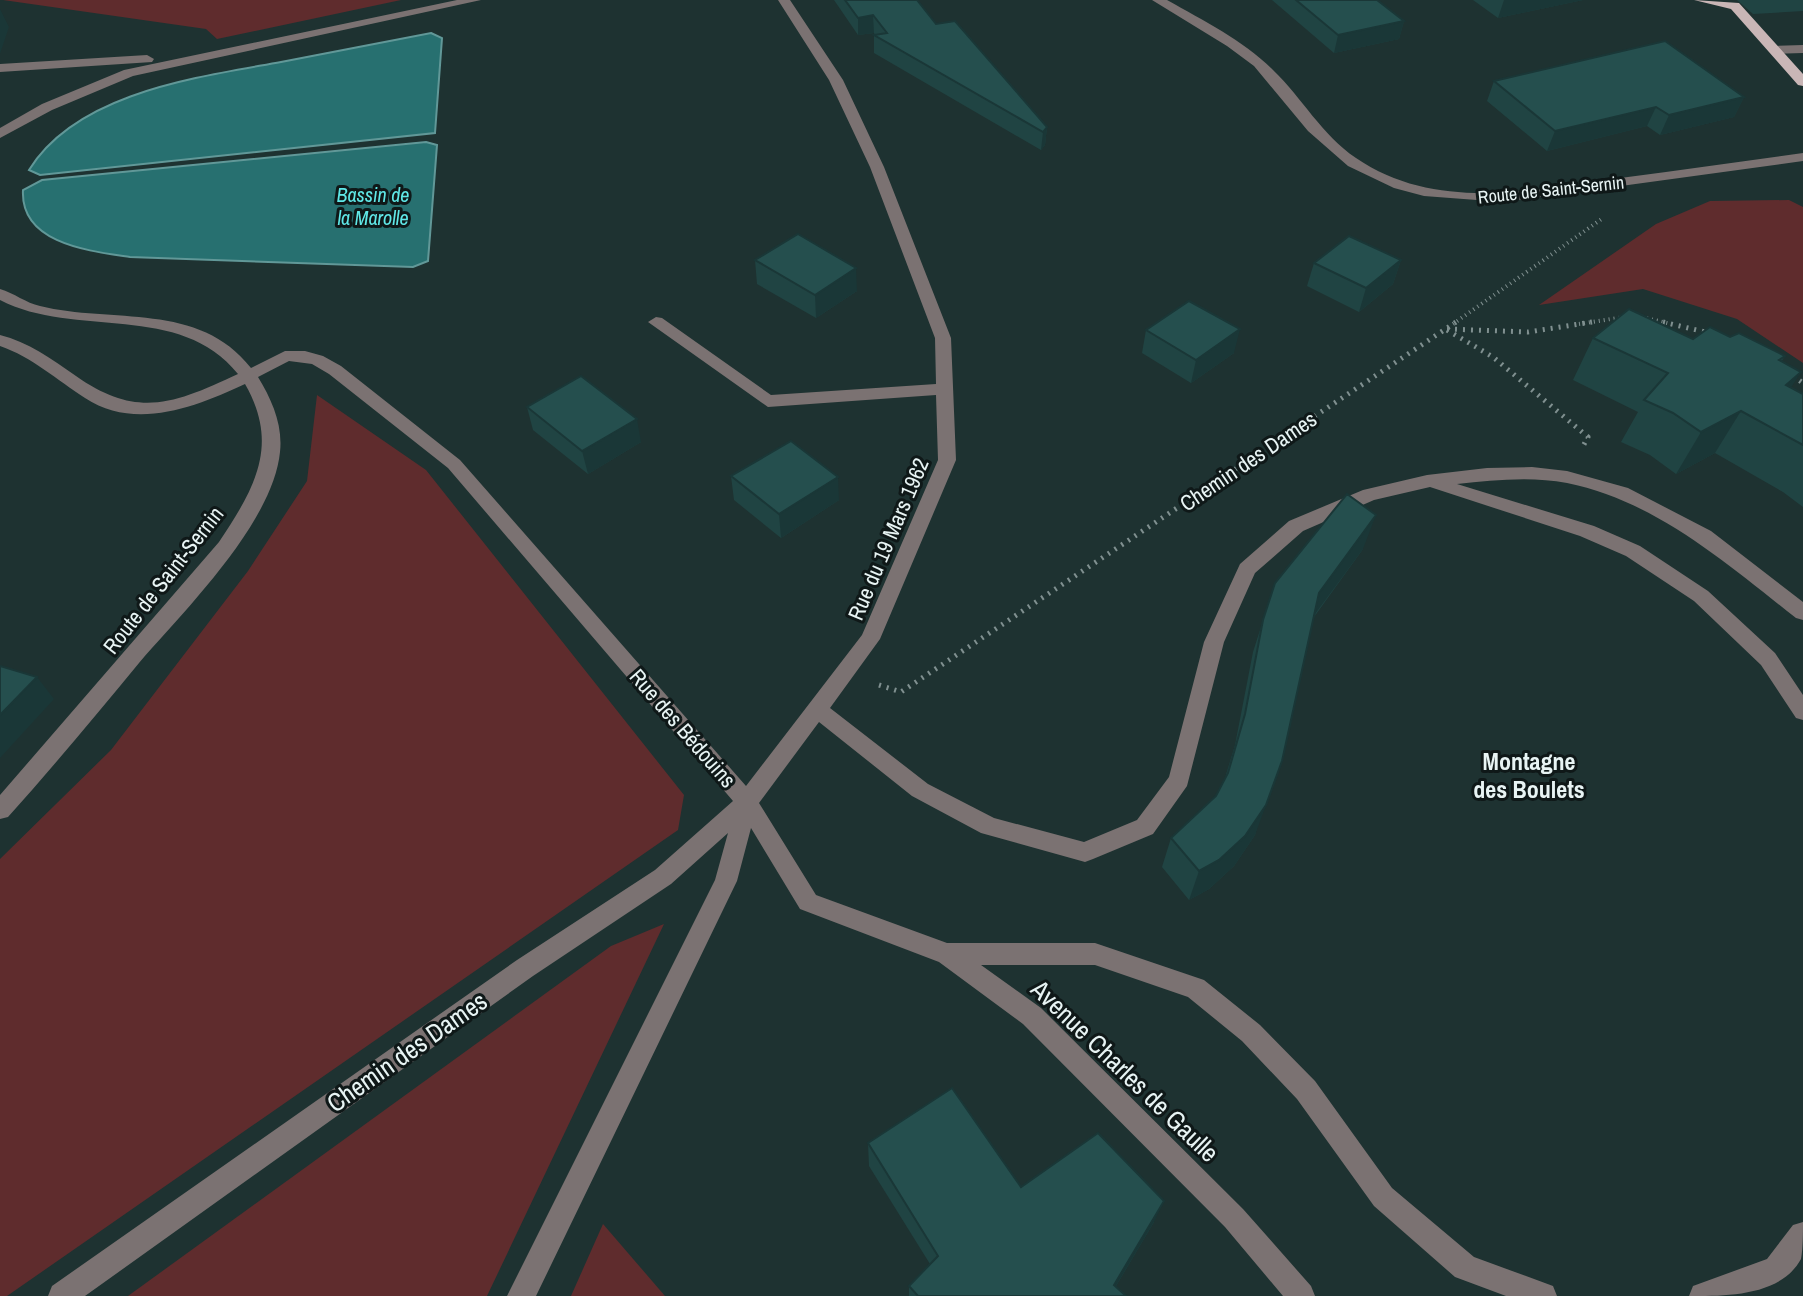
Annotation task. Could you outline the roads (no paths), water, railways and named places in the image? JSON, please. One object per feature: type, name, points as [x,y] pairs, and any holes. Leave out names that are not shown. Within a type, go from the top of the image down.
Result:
[{"type":"main road","points":[[1700,0],[1732,3],[1803,82]]},
{"type":"street","points":[[0,134],[47,107],[129,73],[475,0]]},
{"type":"street","name":"Rue du 19 Mars 1962","points":[[747,802],[870,639],[947,460],[943,338],[877,167],[836,80],[784,0]]},
{"type":"street","name":"Route de Saint-Sernin","points":[[1158,0],[1245,53],[1270,75],[1314,129],[1342,156],[1393,183],[1430,193],[1475,199],[1616,184],[1803,157]]},
{"type":"street","points":[[1774,50],[1803,49]]},
{"type":"street","points":[[0,68],[219,54]]},
{"type":"street","name":"Route de Saint-Sernin","points":[[1771,160],[1803,172]]},
{"type":"street","name":"Route de Saint-Sernin","points":[[0,294],[37,311],[172,327],[209,340],[234,357],[251,375],[271,423],[268,471],[238,527],[192,589],[0,810]]},
{"type":"street","points":[[656,322],[768,401],[945,389]]},
{"type":"street","name":"Rue des Bédouins","points":[[0,340],[21,347],[98,400],[119,409],[149,409],[223,391],[285,356],[295,354],[314,358],[335,370],[454,464],[747,802],[726,881],[521,1296]]},
{"type":"street","points":[[817,709],[920,790],[989,826],[1085,852],[1145,827],[1179,780],[1214,642],[1247,569],[1296,526],[1369,495],[1427,481],[1502,474],[1567,477],[1622,493],[1704,536],[1803,613]]},
{"type":"street","points":[[1427,481],[1587,531],[1633,551],[1701,596],[1768,659],[1803,712]]},
{"type":"street","name":"Avenue Charles de Gaulle","points":[[747,802],[808,902],[947,954],[1032,1016],[1234,1218],[1301,1296]]},
{"type":"street","name":"Chemin des Dames","points":[[62,1296],[525,968],[663,877],[747,802]]},
{"type":"street","points":[[947,954],[1095,954],[1196,988],[1251,1033],[1306,1090],[1383,1197],[1465,1267],[1543,1296]]},
{"type":"street","points":[[1703,1296],[1776,1269],[1803,1235]]},
{"type":"water","name":"Bassin de la Marolle","points":[[431,33],[442,38],[435,133],[40,175],[29,170],[50,144],[77,122],[142,92],[214,74]]},
{"type":"water","name":"Bassin de la Marolle","points":[[426,142],[437,145],[428,261],[413,267],[114,255],[60,242],[33,222],[25,208],[23,190],[42,180]]},
{"type":"district","name":"Montagne des Boulets","points":[[1529,776]]}]
